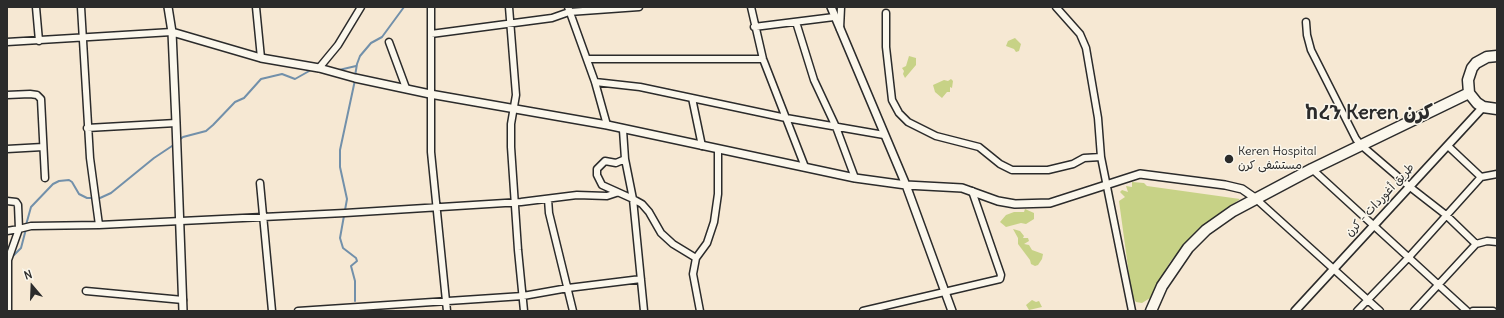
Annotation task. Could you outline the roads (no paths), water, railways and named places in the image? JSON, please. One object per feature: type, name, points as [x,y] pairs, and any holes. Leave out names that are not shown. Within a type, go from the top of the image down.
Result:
[{"type":"highway","points":[[1497,56],[1481,60],[1472,68],[1468,80],[1469,93],[1473,99],[1483,107],[1497,109]]},
{"type":"highway","points":[[1150,309],[1173,267],[1188,248],[1206,230],[1233,211],[1312,169],[1469,93]]},
{"type":"street","points":[[36,7],[39,41]]},
{"type":"street","points":[[81,7],[87,128],[93,191],[99,225]]},
{"type":"street","points":[[168,7],[172,32],[183,311]]},
{"type":"street","points":[[256,7],[261,58]]},
{"type":"street","points":[[319,68],[338,45],[361,7]]},
{"type":"street","points":[[431,7],[430,94],[432,152],[447,311]]},
{"type":"street","points":[[509,7],[516,95],[515,109],[511,124],[515,202],[524,311]]},
{"type":"street","points":[[431,34],[552,18],[568,9],[639,7]]},
{"type":"street","points":[[751,7],[754,27],[763,59],[805,167]]},
{"type":"street","points":[[831,7],[840,32],[906,185],[952,311]]},
{"type":"street","points":[[840,32],[841,7]]},
{"type":"street","points":[[1056,7],[1080,34],[1086,48],[1098,118],[1101,157],[1132,311]]},
{"type":"street","points":[[568,9],[588,59],[607,125]]},
{"type":"street","points":[[886,13],[886,47],[892,100],[899,113],[908,122],[936,136],[979,147],[1000,164],[1012,170],[1048,170],[1073,164],[1084,158],[1101,157]]},
{"type":"street","points":[[754,27],[834,17]]},
{"type":"street","points":[[796,22],[814,80],[836,127],[855,178]]},
{"type":"street","points":[[1306,22],[1307,35],[1311,50],[1361,145],[1410,187],[1446,215],[1476,244]]},
{"type":"street","points":[[7,42],[172,32],[261,58],[319,68],[355,78],[430,94],[607,125],[623,130],[855,178],[906,185],[949,186],[972,191],[998,201],[1032,205],[1050,203],[1107,186],[1140,174],[1154,174],[1225,184],[1242,189],[1255,198],[1380,311]]},
{"type":"street","points":[[389,42],[406,88]]},
{"type":"street","points":[[588,59],[763,59]]},
{"type":"street","points":[[595,82],[640,87],[786,118],[884,135]]},
{"type":"street","points":[[7,95],[30,94],[37,95],[41,99],[45,178]]},
{"type":"street","points":[[692,98],[702,146]]},
{"type":"street","name":"طريق أغوردات - كرن","points":[[1295,311],[1483,107]]},
{"type":"street","points":[[87,128],[176,123]]},
{"type":"street","points":[[623,130],[625,159],[633,199],[644,311]]},
{"type":"street","points":[[1448,146],[1481,177]]},
{"type":"street","points":[[7,149],[43,148]]},
{"type":"street","points":[[700,311],[693,274],[696,258],[707,243],[714,222],[718,194],[718,150]]},
{"type":"street","points":[[625,159],[616,163],[605,161],[597,170],[596,175],[602,185],[642,204],[649,212],[662,233],[673,244],[696,258]]},
{"type":"street","points":[[1312,169],[1375,225],[1467,311]]},
{"type":"street","points":[[1357,311],[1409,257],[1481,177],[1497,174]]},
{"type":"street","points":[[260,183],[272,311]]},
{"type":"street","points":[[863,311],[946,293],[1000,279],[1001,275],[972,191]]},
{"type":"street","points":[[7,231],[19,230],[31,226],[99,225],[180,221],[515,202],[577,195],[607,196],[616,192]]},
{"type":"street","points":[[548,199],[549,213],[574,311]]},
{"type":"street","points":[[7,201],[16,202],[18,205],[19,230],[8,260],[8,311]]},
{"type":"street","points":[[1414,311],[1476,244],[1487,241],[1497,242]]},
{"type":"street","points":[[298,311],[357,309],[523,296],[568,288],[640,280]]},
{"type":"street","points":[[86,291],[182,300]]},
{"type":"street","points":[[1473,311],[1493,311]]},
{"type":"waterway","points":[[355,76],[360,56],[371,43],[382,37],[404,7]]},
{"type":"waterway","points":[[339,70],[356,66]]},
{"type":"waterway","points":[[178,141],[183,137],[206,131],[235,102],[244,98],[261,79],[282,74],[295,79],[311,70]]},
{"type":"waterway","points":[[355,80],[340,150],[340,167],[347,199],[340,238],[343,248],[356,258],[357,261],[351,266],[355,281],[355,301]]},
{"type":"waterway","points":[[26,225],[31,207],[53,184],[59,181],[69,180],[72,182],[79,194],[87,198],[100,198],[111,193],[154,158],[175,144]]},
{"type":"waterway","points":[[11,258],[21,248],[26,229]]},
{"type":"place","name":"Keren Hospital مستشفى كرن","points":[[1229,159]]},
{"type":"district","name":"ከረን Keren كرن","points":[[1369,113]]}]
